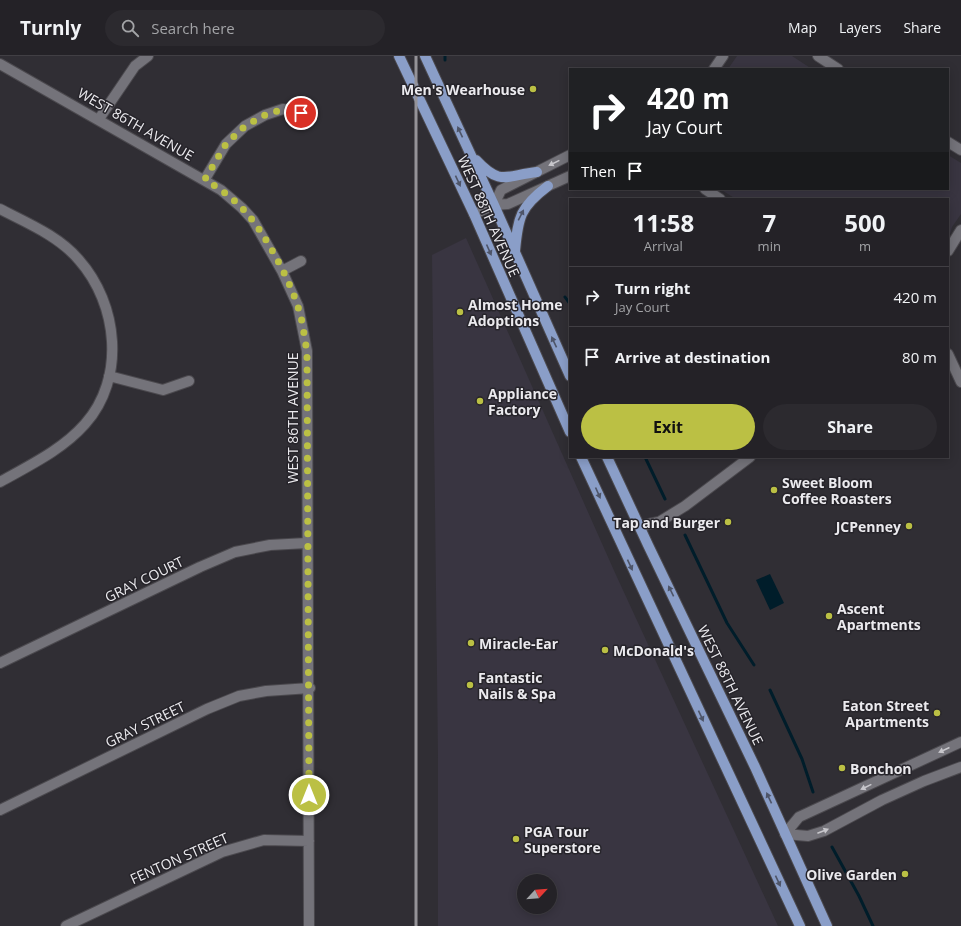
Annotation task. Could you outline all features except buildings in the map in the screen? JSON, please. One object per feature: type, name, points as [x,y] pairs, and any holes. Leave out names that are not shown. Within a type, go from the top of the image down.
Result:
[{"type":"main road","name":"WEST 88TH AVENUE","points":[[399,56],[474,214],[569,430]]},
{"type":"main road","name":"WEST 88TH AVENUE","points":[[425,56],[494,205],[569,374]]},
{"type":"main road","points":[[470,154],[487,172],[504,179],[513,178],[522,173],[537,172]]},
{"type":"main road","points":[[515,253],[519,218],[531,199],[548,186]]},
{"type":"main road","points":[[581,458],[800,926]]},
{"type":"main road","name":"WEST 88TH AVENUE","points":[[607,458],[724,701],[827,926]]},
{"type":"street","points":[[99,119],[135,66],[148,56]]},
{"type":"street","points":[[715,68],[723,56]]},
{"type":"street","points":[[818,56],[836,68]]},
{"type":"street","name":"WEST 86TH AVENUE","points":[[0,64],[205,179],[221,190],[249,216],[262,234],[282,271],[298,306],[307,351],[307,543],[310,688],[309,926]]},
{"type":"street","points":[[205,179],[226,144],[245,126],[265,115],[283,109],[301,113]]},
{"type":"street","points":[[949,143],[961,150]]},
{"type":"street","points":[[494,205],[501,190],[569,156]]},
{"type":"street","points":[[474,214],[494,205],[508,204],[568,176]]},
{"type":"street","points":[[706,190],[718,198]]},
{"type":"street","points":[[0,209],[56,240],[79,259],[94,279],[105,301],[111,324],[112,352],[109,376],[102,395],[86,424],[55,451],[0,482]]},
{"type":"street","points":[[949,249],[961,230]]},
{"type":"street","points":[[282,271],[301,261]]},
{"type":"street","points":[[949,356],[961,382]]},
{"type":"street","points":[[109,376],[163,390],[188,381]]},
{"type":"street","points":[[639,526],[659,522],[685,506],[749,458]]},
{"type":"street","name":"GRAY COURT","points":[[0,663],[200,567],[236,552],[270,545],[307,543]]},
{"type":"street","name":"GRAY STREET","points":[[0,810],[207,709],[239,696],[266,691],[310,688]]},
{"type":"street","points":[[785,834],[799,817],[961,742]]},
{"type":"street","points":[[785,834],[808,836],[824,831],[882,800],[961,767]]},
{"type":"street","name":"FENTON STREET","points":[[66,926],[222,852],[264,840],[309,841]]},
{"type":"shaded area","points":[[737,56],[792,56],[810,68],[729,68]]},
{"type":"shaded area","points":[[949,156],[961,163],[961,214],[952,227],[949,237],[949,198],[734,198],[722,190],[949,190]]},
{"type":"shaded area","points":[[466,238],[616,575],[778,926],[438,926],[438,758],[432,255]]},
{"type":"water","points":[[770,574],[784,603],[770,610],[756,580]]},
{"type":"waterway","points":[[565,297],[569,303]]},
{"type":"waterway","points":[[645,458],[665,499]]},
{"type":"waterway","points":[[685,535],[727,623],[754,665]]},
{"type":"waterway","points":[[770,690],[802,759],[813,792]]},
{"type":"waterway","points":[[832,847],[859,896],[873,926]]},
{"type":"railway","points":[[416,56],[416,926]]},
{"type":"place","name":"Men's Wearhouse","points":[[533,89]]},
{"type":"place","name":"Almost Home Adoptions","points":[[460,312]]},
{"type":"place","name":"Appliance Factory","points":[[480,401]]},
{"type":"place","name":"Sweet Bloom Coffee Roasters","points":[[774,490]]},
{"type":"place","name":"Tap and Burger","points":[[728,522]]},
{"type":"place","name":"JCPenney","points":[[909,526]]},
{"type":"place","name":"Ascent Apartments","points":[[829,616]]},
{"type":"place","name":"Miracle-Ear","points":[[471,643]]},
{"type":"place","name":"McDonald's","points":[[605,650]]},
{"type":"place","name":"Fantastic Nails & Spa","points":[[470,685]]},
{"type":"place","name":"Eaton Street Apartments","points":[[937,713]]},
{"type":"place","name":"Bonchon","points":[[842,768]]},
{"type":"place","name":"PGA Tour Superstore","points":[[516,839]]},
{"type":"place","name":"Olive Garden","points":[[905,874]]},
{"type":"route","points":[[301,113],[283,109],[265,115],[245,126],[226,144],[205,179],[221,190],[242,208],[253,220],[262,234],[282,271],[298,306],[307,351],[307,543],[310,688],[309,795]]}]
